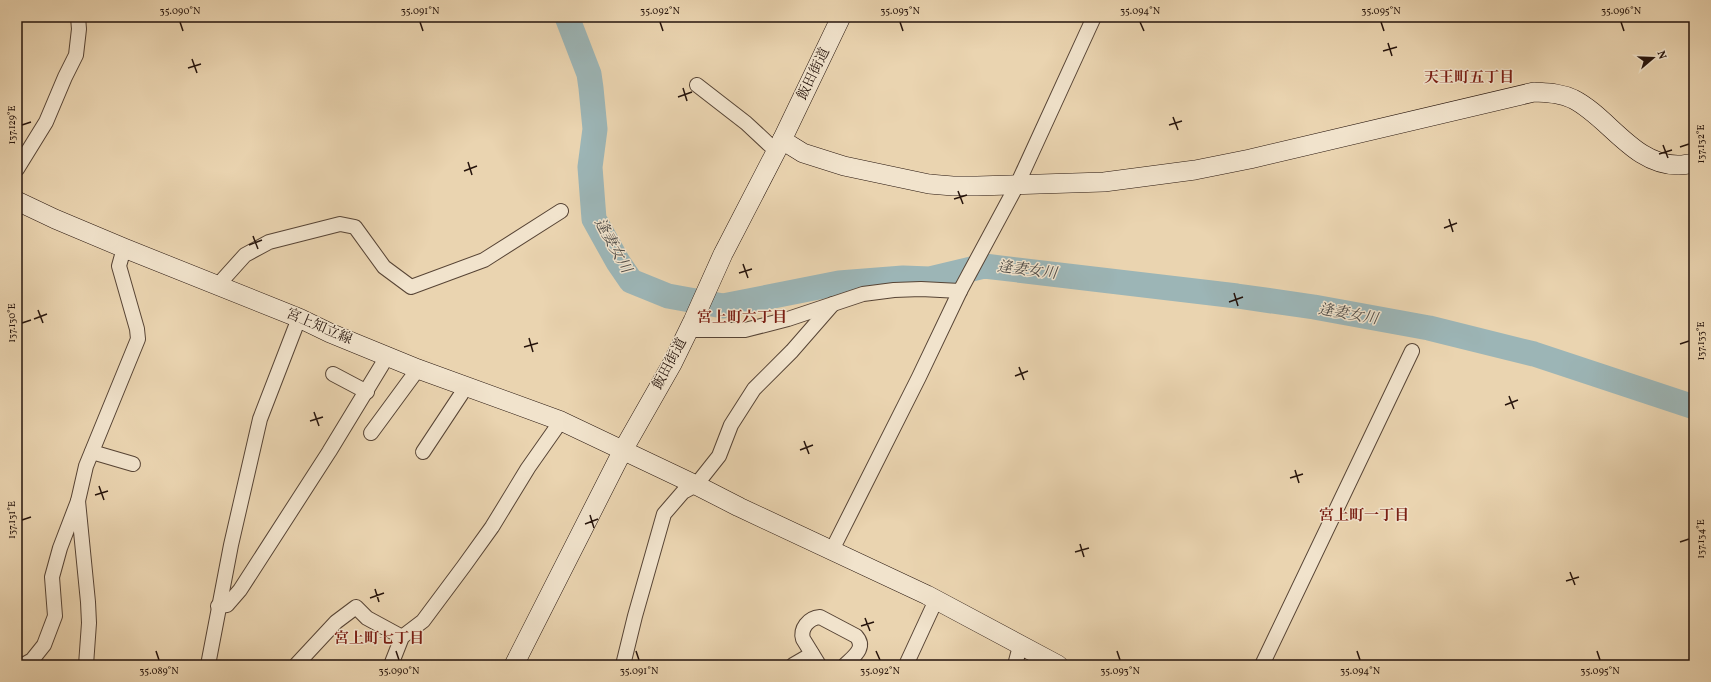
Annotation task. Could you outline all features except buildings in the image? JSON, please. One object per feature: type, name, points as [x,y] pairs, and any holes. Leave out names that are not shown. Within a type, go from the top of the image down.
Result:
[{"type":"street","points":[[17,169],[46,122],[76,54],[79,29],[78,17]]},
{"type":"street","name":"飯田街道","points":[[514,665],[623,450],[672,364],[723,254],[841,17]]},
{"type":"street","points":[[832,550],[920,377],[962,288],[1017,185],[1094,17]]},
{"type":"street","points":[[697,85],[746,123],[778,145],[844,166],[929,184],[952,186],[1104,182],[1195,170],[1250,159],[1534,92],[1555,93],[1573,99],[1593,112],[1637,150],[1659,162],[1678,165],[1694,163]]},
{"type":"street","name":"宮上知立線","points":[[17,201],[124,248],[298,318],[330,333],[388,355],[418,369],[561,421],[936,600],[1054,664]]},
{"type":"street","points":[[218,286],[245,255],[269,242],[340,224],[355,227],[384,267],[411,287],[484,260],[561,211]]},
{"type":"street","points":[[17,662],[22,665],[32,660],[44,645],[55,616],[52,577],[60,548],[78,501],[86,466],[138,339],[119,266],[124,248]]},
{"type":"street","points":[[691,325],[745,330],[788,319],[863,294],[894,290],[962,288]]},
{"type":"street","points":[[623,665],[635,616],[664,514],[671,504],[683,492],[696,485],[719,456],[731,425],[754,389],[792,351],[833,304]]},
{"type":"street","points":[[208,665],[218,606],[260,420],[298,318]]},
{"type":"street","points":[[1262,665],[1412,351]]},
{"type":"street","points":[[218,606],[227,605],[240,590],[367,392],[388,355]]},
{"type":"street","points":[[371,432],[418,369]]},
{"type":"street","points":[[333,374],[367,392]]},
{"type":"street","points":[[423,452],[466,387]]},
{"type":"street","points":[[391,665],[402,637],[423,621],[464,566],[492,527],[528,468],[561,421]]},
{"type":"street","points":[[92,452],[133,464]]},
{"type":"street","points":[[78,501],[88,602],[89,623],[86,665]]},
{"type":"street","points":[[906,665],[936,600]]},
{"type":"street","points":[[296,665],[336,622],[356,607],[367,618],[402,637]]},
{"type":"street","points":[[793,665],[815,660],[802,635],[806,623],[813,618],[820,617],[856,636],[859,640],[861,646],[859,650],[845,665]]},
{"type":"street","points":[[1015,665],[1020,646]]},
{"type":"waterway","name":"逢妻女川","points":[[567,17],[589,74],[591,88],[595,129],[590,167],[594,219],[618,262],[631,281],[668,296],[723,306],[839,283],[903,278],[930,279],[984,266],[1237,296],[1314,307],[1429,328],[1534,354],[1694,407]]},
{"type":"district","name":"天王町五丁目","points":[[1469,78]]},
{"type":"district","name":"宮上町六丁目","points":[[742,318]]},
{"type":"district","name":"宮上町一丁目","points":[[1364,516]]},
{"type":"district","name":"宮上町七丁目","points":[[379,639]]}]
